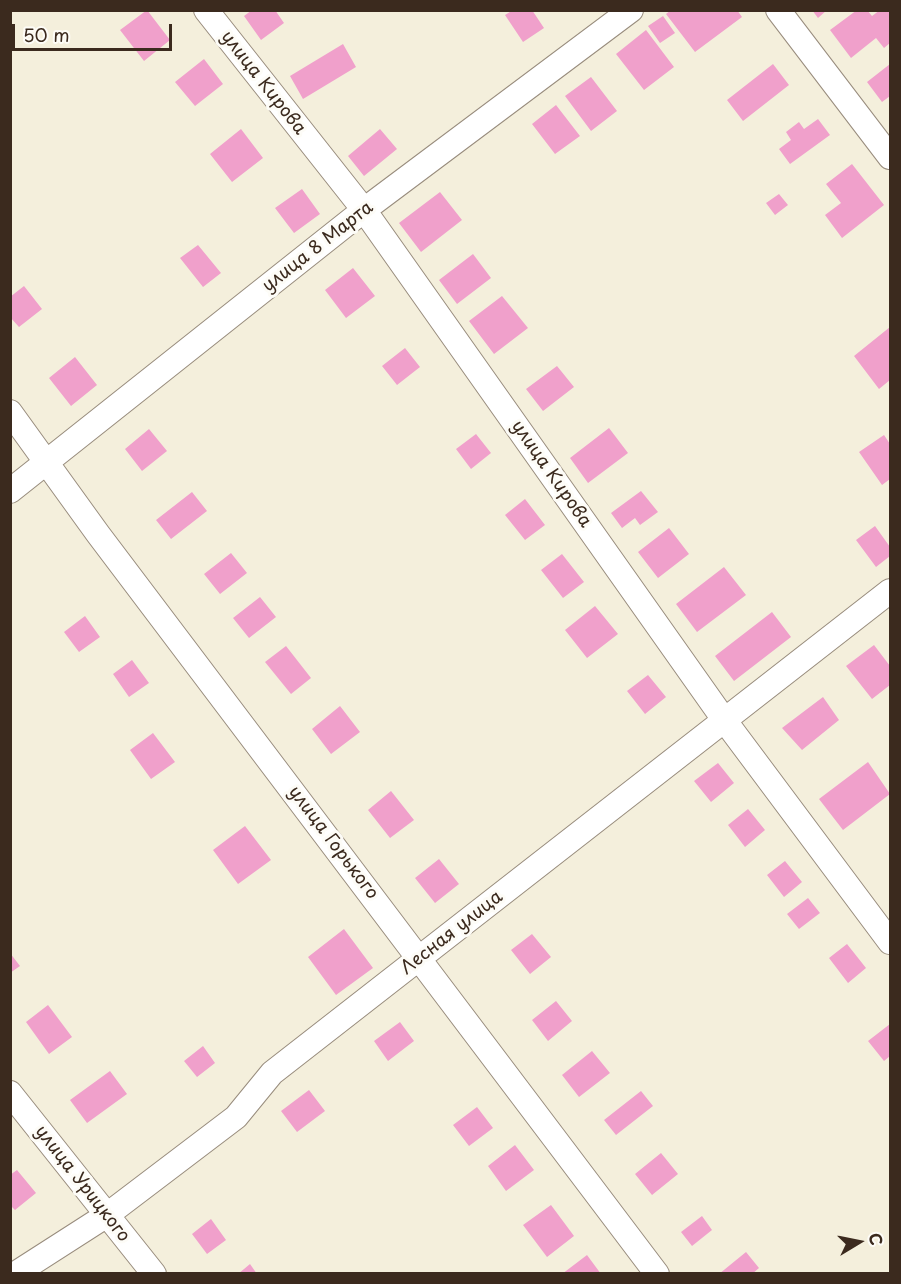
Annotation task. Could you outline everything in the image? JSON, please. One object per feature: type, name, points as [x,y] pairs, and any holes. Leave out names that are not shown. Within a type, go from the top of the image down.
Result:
[{"type":"street","name":"улица Кирова","points":[[206,10],[364,210],[725,720],[891,942]]},
{"type":"street","name":"улица 8 Марта","points":[[10,491],[364,210],[632,10]]},
{"type":"street","points":[[778,10],[891,157]]},
{"type":"street","name":"улица Горького","points":[[10,411],[99,534],[657,1274]]},
{"type":"street","name":"Лесная улица","points":[[15,1274],[106,1215],[236,1117],[272,1073],[891,591]]},
{"type":"street","name":"улица Урицкого","points":[[10,1093],[154,1274]]},
{"type":"building","points":[[147,10],[170,40],[144,61],[120,30]]},
{"type":"building","points":[[252,10],[275,10],[284,23],[261,40],[244,16]]},
{"type":"building","points":[[513,10],[532,10],[544,28],[523,42],[505,15]]},
{"type":"building","points":[[671,10],[737,10],[742,17],[695,52],[666,14]]},
{"type":"building","points":[[812,10],[827,10],[818,18]]},
{"type":"building","points":[[857,10],[867,10],[872,16],[880,10],[890,10],[890,43],[884,48],[876,38],[851,58],[830,30]]},
{"type":"building","points":[[663,16],[675,33],[660,43],[648,26]]},
{"type":"building","points":[[646,30],[674,67],[644,90],[616,54]]},
{"type":"building","points":[[343,44],[356,67],[303,99],[290,76]]},
{"type":"building","points":[[204,59],[223,84],[195,106],[175,82]]},
{"type":"building","points":[[773,64],[789,85],[743,121],[727,100]]},
{"type":"building","points":[[890,64],[890,96],[882,102],[867,82]]},
{"type":"building","points":[[591,77],[617,111],[591,131],[565,96]]},
{"type":"building","points":[[556,105],[580,136],[555,154],[532,124]]},
{"type":"building","points":[[818,119],[830,135],[790,164],[779,149],[791,140],[786,132],[799,122],[804,129]]},
{"type":"building","points":[[241,129],[263,158],[232,182],[210,154]]},
{"type":"building","points":[[380,129],[397,149],[364,176],[348,156]]},
{"type":"building","points":[[852,164],[884,205],[842,238],[825,215],[841,203],[826,184]]},
{"type":"building","points":[[302,189],[320,214],[294,233],[275,208]]},
{"type":"building","points":[[440,192],[462,220],[421,252],[399,223]]},
{"type":"building","points":[[779,194],[788,205],[775,215],[766,203]]},
{"type":"building","points":[[198,245],[221,273],[203,287],[180,258]]},
{"type":"building","points":[[473,254],[491,278],[457,304],[439,280]]},
{"type":"building","points":[[353,268],[375,296],[346,318],[325,290]]},
{"type":"building","points":[[24,286],[42,309],[19,327],[10,317],[10,297]]},
{"type":"building","points":[[502,296],[528,328],[494,354],[469,321]]},
{"type":"building","points":[[890,327],[890,380],[879,389],[854,356]]},
{"type":"building","points":[[405,348],[420,367],[397,385],[382,366]]},
{"type":"building","points":[[75,357],[97,385],[71,406],[49,378]]},
{"type":"building","points":[[557,366],[574,387],[543,411],[526,389]]},
{"type":"building","points":[[609,428],[628,453],[588,483],[570,458]]},
{"type":"building","points":[[149,429],[167,451],[142,471],[125,449]]},
{"type":"building","points":[[476,434],[491,453],[471,469],[456,449]]},
{"type":"building","points":[[884,435],[890,444],[890,479],[882,485],[859,452]]},
{"type":"building","points":[[641,491],[658,512],[640,525],[635,518],[622,528],[611,513]]},
{"type":"building","points":[[192,492],[207,511],[171,539],[156,520]]},
{"type":"building","points":[[525,499],[545,525],[525,540],[505,515]]},
{"type":"building","points":[[875,526],[890,547],[890,556],[876,567],[856,540]]},
{"type":"building","points":[[669,528],[689,554],[658,578],[638,552]]},
{"type":"building","points":[[231,553],[247,573],[220,594],[204,574]]},
{"type":"building","points":[[562,554],[584,582],[563,598],[541,570]]},
{"type":"building","points":[[724,567],[746,595],[697,632],[676,604]]},
{"type":"building","points":[[260,597],[276,617],[249,638],[233,618]]},
{"type":"building","points":[[595,606],[618,634],[587,658],[565,630]]},
{"type":"building","points":[[772,612],[791,637],[734,681],[715,656]]},
{"type":"building","points":[[85,616],[100,637],[79,652],[64,632]]},
{"type":"building","points":[[874,645],[890,666],[890,685],[872,699],[846,666]]},
{"type":"building","points":[[286,646],[311,678],[291,694],[265,662]]},
{"type":"building","points":[[132,660],[149,683],[129,697],[113,674]]},
{"type":"building","points":[[648,675],[666,697],[645,714],[627,691]]},
{"type":"building","points":[[823,697],[839,720],[802,750],[782,728]]},
{"type":"building","points":[[340,706],[360,732],[331,754],[312,729]]},
{"type":"building","points":[[153,733],[175,762],[151,779],[130,750]]},
{"type":"building","points":[[868,762],[890,794],[843,830],[819,799]]},
{"type":"building","points":[[718,763],[734,783],[711,802],[694,781]]},
{"type":"building","points":[[391,791],[414,820],[390,838],[368,810]]},
{"type":"building","points":[[748,809],[765,830],[745,847],[728,825]]},
{"type":"building","points":[[245,826],[271,860],[238,884],[213,850]]},
{"type":"building","points":[[439,859],[459,884],[435,903],[415,878]]},
{"type":"building","points":[[785,861],[802,882],[784,897],[767,875]]},
{"type":"building","points":[[808,898],[820,913],[799,929],[787,914]]},
{"type":"building","points":[[344,929],[373,968],[336,995],[308,957]]},
{"type":"building","points":[[532,934],[551,957],[530,974],[511,950]]},
{"type":"building","points":[[847,944],[866,968],[848,983],[829,958]]},
{"type":"building","points":[[10,953],[20,966],[10,973]]},
{"type":"building","points":[[556,1001],[572,1021],[548,1041],[532,1020]]},
{"type":"building","points":[[48,1005],[72,1037],[49,1054],[26,1022]]},
{"type":"building","points":[[400,1022],[414,1041],[388,1061],[374,1041]]},
{"type":"building","points":[[890,1024],[890,1056],[884,1061],[868,1041]]},
{"type":"building","points":[[203,1046],[215,1063],[197,1077],[184,1061]]},
{"type":"building","points":[[592,1051],[610,1073],[579,1097],[562,1075]]},
{"type":"building","points":[[110,1071],[127,1094],[87,1123],[70,1100]]},
{"type":"building","points":[[309,1090],[325,1111],[297,1132],[281,1111]]},
{"type":"building","points":[[641,1091],[653,1106],[616,1135],[604,1120]]},
{"type":"building","points":[[477,1107],[493,1128],[469,1146],[453,1125]]},
{"type":"building","points":[[515,1145],[534,1170],[506,1191],[488,1166]]},
{"type":"building","points":[[661,1153],[678,1174],[652,1195],[635,1174]]},
{"type":"building","points":[[17,1170],[36,1193],[15,1210],[10,1205],[10,1175]]},
{"type":"building","points":[[551,1205],[574,1236],[547,1257],[523,1225]]},
{"type":"building","points":[[702,1216],[712,1230],[692,1246],[681,1232]]},
{"type":"building","points":[[211,1219],[226,1240],[207,1254],[192,1234]]},
{"type":"building","points":[[746,1252],[759,1268],[752,1274],[719,1274]]},
{"type":"building","points":[[587,1255],[601,1274],[562,1274]]},
{"type":"building","points":[[250,1264],[257,1274],[238,1274]]}]
